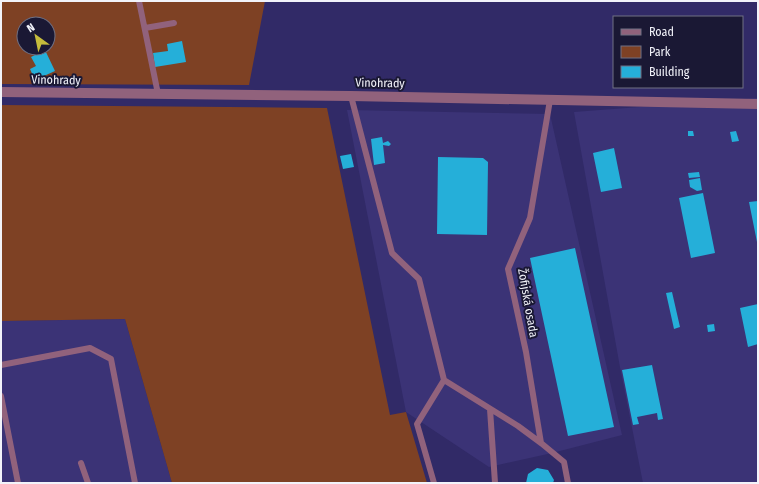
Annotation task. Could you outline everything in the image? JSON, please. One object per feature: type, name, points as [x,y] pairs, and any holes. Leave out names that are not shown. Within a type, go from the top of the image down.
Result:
[{"type":"street","name":"Vinohrady","points":[[1,92],[351,96],[758,104]]},
{"type":"lane","points":[[139,1],[158,94]]},
{"type":"lane","points":[[144,28],[174,23]]},
{"type":"lane","points":[[351,96],[392,253],[419,279],[444,380],[518,426],[564,462],[568,483]]},
{"type":"lane","name":"Žofijská osada","points":[[541,443],[526,352],[508,269],[530,218],[550,100]]},
{"type":"lane","points":[[1,365],[90,348],[111,359],[135,483]]},
{"type":"lane","points":[[434,483],[417,424],[444,380]]},
{"type":"lane","points":[[1,396],[18,483]]},
{"type":"lane","points":[[490,409],[495,483]]},
{"type":"lane","points":[[81,463],[88,483]]},
{"type":"shaded area","points":[[758,98],[758,483],[643,483],[620,367],[574,112]]},
{"type":"shaded area","points":[[347,110],[550,114],[622,435],[489,467],[406,412]]},
{"type":"shaded area","points":[[125,319],[172,483],[1,483],[1,321]]},
{"type":"green space","points":[[1,1],[265,1],[249,85],[1,84]]},
{"type":"green space","points":[[1,105],[327,108],[390,415],[406,412],[427,483],[172,483],[125,319],[1,321]]},
{"type":"building","points":[[182,41],[186,62],[155,67],[153,53],[168,51],[167,44]]},
{"type":"building","points":[[48,56],[55,71],[35,80],[30,69],[36,66],[31,57]]},
{"type":"building","points":[[688,131],[693,131],[694,136],[688,136]]},
{"type":"building","points":[[736,131],[739,141],[732,142],[730,132]]},
{"type":"building","points":[[382,137],[383,143],[388,141],[391,144],[389,146],[383,145],[385,163],[374,165],[371,139]]},
{"type":"building","points":[[614,148],[622,188],[601,192],[593,153]]},
{"type":"building","points":[[351,154],[354,167],[343,169],[340,156]]},
{"type":"building","points":[[438,157],[483,158],[488,162],[487,235],[437,234]]},
{"type":"building","points":[[699,172],[700,177],[689,178],[688,173]]},
{"type":"building","points":[[700,178],[702,190],[697,191],[690,187],[689,180]]},
{"type":"building","points":[[703,193],[715,253],[691,258],[679,198]]},
{"type":"building","points":[[758,201],[758,242],[757,242],[749,202]]},
{"type":"building","points":[[575,248],[614,427],[568,436],[530,258]]},
{"type":"building","points":[[672,292],[680,327],[674,329],[666,293]]},
{"type":"building","points":[[758,304],[758,344],[748,347],[740,308]]},
{"type":"building","points":[[714,324],[715,331],[708,332],[707,325]]},
{"type":"building","points":[[652,365],[663,419],[658,420],[657,413],[637,417],[639,424],[633,425],[622,370]]},
{"type":"building","points":[[537,468],[548,470],[554,480],[553,483],[526,483],[528,474]]}]
